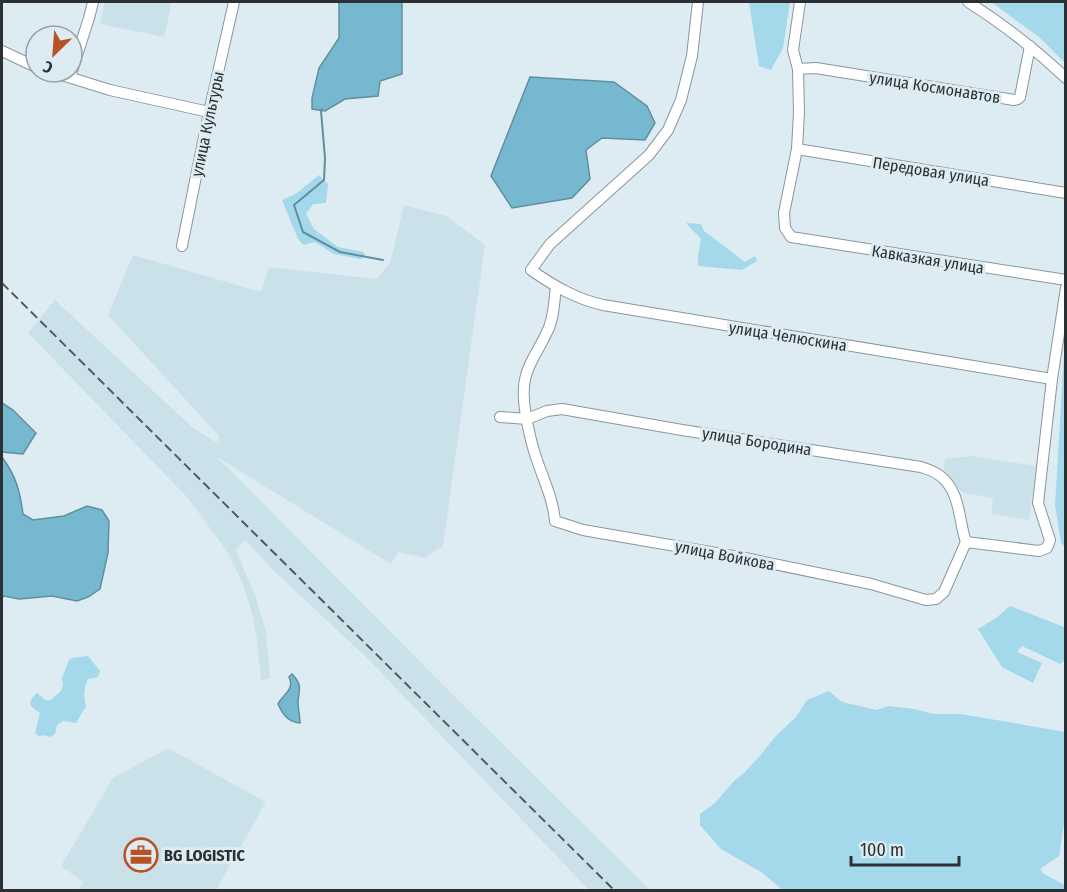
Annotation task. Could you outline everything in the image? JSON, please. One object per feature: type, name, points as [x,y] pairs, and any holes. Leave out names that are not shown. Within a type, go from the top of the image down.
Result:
[{"type":"street","points":[[84,34],[93,2]]},
{"type":"street","name":"улица Культуры","points":[[182,246],[234,2]]},
{"type":"street","name":"улица Челюскина","points":[[698,2],[692,56],[681,100],[668,130],[649,155],[550,244],[531,270],[575,297],[603,305],[1052,379]]},
{"type":"street","points":[[797,149],[798,69],[794,50],[800,2]]},
{"type":"street","points":[[968,2],[1030,46],[1065,78]]},
{"type":"street","name":"улица Космонавтов","points":[[798,69],[816,68],[1014,100],[1020,97],[1030,46]]},
{"type":"street","points":[[2,51],[24,61]]},
{"type":"street","points":[[84,82],[110,90],[209,112]]},
{"type":"street","name":"Передовая улица","points":[[797,149],[1065,193]]},
{"type":"street","name":"Кавказкая улица","points":[[797,149],[784,213],[785,228],[791,237],[1065,280]]},
{"type":"street","points":[[527,419],[524,403],[525,375],[548,330],[556,287]]},
{"type":"street","points":[[966,542],[1039,551],[1047,548],[1050,540],[1038,503],[1065,288]]},
{"type":"street","name":"улица Бородина","points":[[500,417],[527,419],[547,411],[562,409],[921,467],[938,474],[950,485],[959,506],[961,529],[966,542]]},
{"type":"street","name":"улица Войкова","points":[[527,419],[537,462],[554,507],[555,520],[583,530],[745,558],[871,584],[926,600],[936,599],[944,592],[966,542]]},
{"type":"shaded area","points":[[105,2],[172,2],[164,37],[100,24]]},
{"type":"shaded area","points":[[339,2],[402,2],[402,74],[380,81],[378,96],[345,99],[325,111],[312,109],[312,98],[319,68],[339,38]]},
{"type":"shaded area","points":[[749,2],[790,2],[783,48],[771,70],[759,66]]},
{"type":"shaded area","points":[[991,2],[1065,2],[1065,63],[1039,37]]},
{"type":"shaded area","points":[[530,77],[614,82],[647,106],[655,123],[645,140],[602,138],[586,150],[590,179],[572,198],[512,208],[491,176]]},
{"type":"shaded area","points":[[319,175],[328,184],[326,203],[313,204],[306,214],[314,229],[338,247],[364,252],[365,257],[360,259],[334,254],[315,242],[303,245],[298,239],[282,200],[297,193]]},
{"type":"shaded area","points":[[404,205],[446,216],[485,245],[443,546],[425,558],[398,552],[391,564],[217,457],[650,890],[589,890],[369,660],[273,570],[245,540],[236,550],[256,598],[266,631],[270,678],[261,680],[253,617],[244,587],[229,554],[187,497],[28,333],[55,300],[192,427],[219,444],[219,436],[108,315],[133,255],[261,292],[269,267],[376,279],[390,263]]},
{"type":"shaded area","points":[[686,223],[701,224],[704,231],[745,262],[755,256],[757,261],[742,270],[698,266],[701,239]]},
{"type":"shaded area","points":[[1065,338],[1066,547],[1061,543],[1055,505]]},
{"type":"shaded area","points":[[2,403],[13,410],[36,433],[23,454],[2,452]]},
{"type":"shaded area","points":[[971,456],[1036,466],[1029,520],[991,514],[993,498],[964,493],[943,476],[945,459]]},
{"type":"shaded area","points":[[2,457],[17,484],[23,514],[33,520],[64,516],[87,506],[102,510],[109,521],[108,553],[100,589],[77,601],[52,596],[19,599],[4,596],[2,598]]},
{"type":"shaded area","points":[[1010,606],[1065,629],[1065,660],[1060,664],[1022,646],[1017,652],[1042,663],[1033,683],[1002,667],[978,629]]},
{"type":"shaded area","points":[[88,656],[100,671],[98,677],[88,679],[84,692],[86,706],[76,723],[63,721],[57,725],[55,734],[50,737],[42,735],[40,737],[35,733],[40,713],[32,706],[31,699],[37,693],[45,700],[51,700],[61,691],[62,678],[69,660]]},
{"type":"shaded area","points":[[292,674],[300,687],[298,702],[300,723],[286,717],[278,704],[291,685],[289,677]]},
{"type":"shaded area","points":[[829,691],[842,702],[877,710],[889,706],[933,714],[961,714],[1065,732],[1065,817],[1059,856],[1040,869],[1044,874],[1065,885],[1065,890],[783,890],[761,872],[721,849],[700,825],[700,814],[715,803],[745,772],[796,717],[807,700]]},
{"type":"shaded area","points":[[168,748],[266,802],[216,890],[78,890],[83,882],[61,866],[113,778]]},
{"type":"waterway","points":[[322,109],[324,180],[294,205],[303,232],[340,252],[383,260]]},
{"type":"railway","points":[[2,283],[614,890]]},
{"type":"place","name":"BG LOGISTIC","points":[[141,855]]}]
